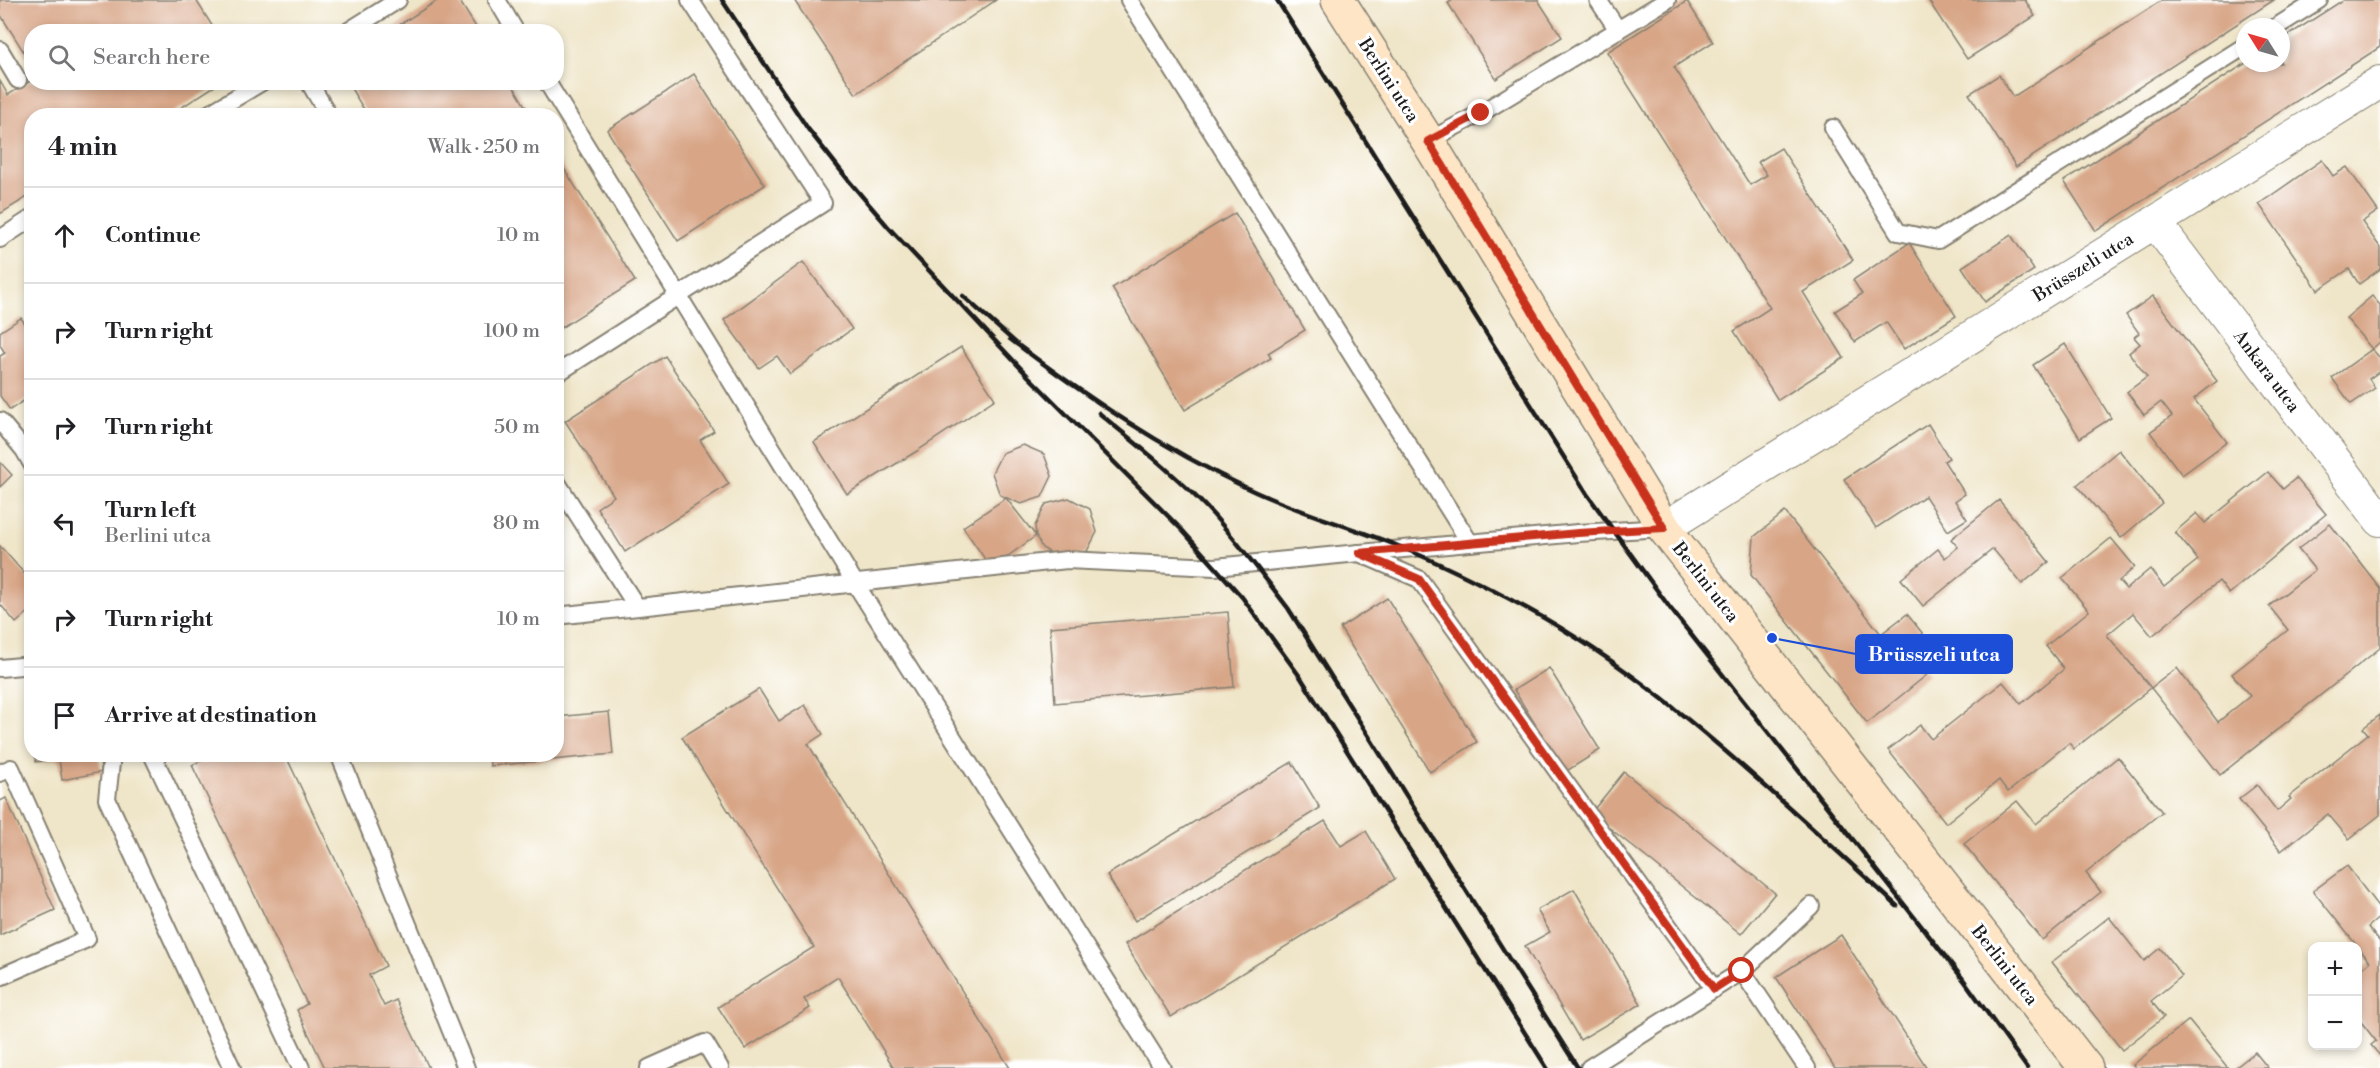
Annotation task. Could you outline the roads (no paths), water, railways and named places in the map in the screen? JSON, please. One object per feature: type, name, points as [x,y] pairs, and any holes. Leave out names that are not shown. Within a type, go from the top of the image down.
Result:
[{"type":"street","name":"Berlini utca","points":[[1338,0],[1428,141],[1664,528],[2086,1068]]},
{"type":"street","name":"Brüsszeli utca","points":[[1664,528],[2380,82]]},
{"type":"street","name":"Ankara utca","points":[[2155,222],[2380,520]]},
{"type":"lane","points":[[360,24],[398,0]]},
{"type":"lane","points":[[497,0],[511,24]]},
{"type":"lane","points":[[564,369],[823,203],[690,0]]},
{"type":"lane","points":[[1129,0],[1470,543]]},
{"type":"lane","points":[[1598,0],[1618,30]]},
{"type":"lane","points":[[1428,141],[1475,117],[1667,0]]},
{"type":"lane","points":[[2290,18],[2319,0]]},
{"type":"lane","points":[[0,50],[18,80]]},
{"type":"lane","points":[[1833,128],[1898,232],[1938,240],[2236,52]]},
{"type":"lane","points":[[218,108],[249,90]]},
{"type":"lane","points":[[314,90],[324,108]]},
{"type":"lane","points":[[552,90],[563,108]]},
{"type":"lane","points":[[564,110],[855,583],[1162,1068]]},
{"type":"lane","points":[[0,239],[24,223]]},
{"type":"lane","points":[[0,422],[24,450]]},
{"type":"lane","points":[[564,493],[637,607]]},
{"type":"lane","points":[[564,615],[1067,560],[1215,567],[1578,533],[1664,528]]},
{"type":"lane","points":[[1359,553],[1419,579],[1714,989]]},
{"type":"lane","points":[[0,668],[24,666]]},
{"type":"lane","points":[[111,762],[107,799],[232,1068]]},
{"type":"lane","points":[[156,762],[302,1068]]},
{"type":"lane","points":[[342,762],[466,1068]]},
{"type":"lane","points":[[0,773],[11,768],[87,939],[0,977]]},
{"type":"lane","points":[[1589,1068],[1742,971],[1811,906]]},
{"type":"lane","points":[[1742,971],[1808,1068]]},
{"type":"lane","points":[[649,1068],[705,1043],[720,1068]]},
{"type":"railway","points":[[722,0],[808,129],[890,229],[1029,377],[1182,530],[1242,597],[1301,678],[1547,1068]]},
{"type":"railway","points":[[1277,0],[1587,494],[1670,608],[1963,979],[2027,1068]]},
{"type":"railway","points":[[963,296],[1017,344]]},
{"type":"railway","points":[[1010,339],[1125,420],[1216,473],[1286,505],[1431,560],[1563,629],[1629,674],[1692,723],[1897,906]]},
{"type":"railway","points":[[1099,413],[1168,471],[1207,508],[1239,544],[1288,608],[1578,1068]]},
{"type":"place","name":"Brüsszeli utca","points":[[1772,638]]}]
